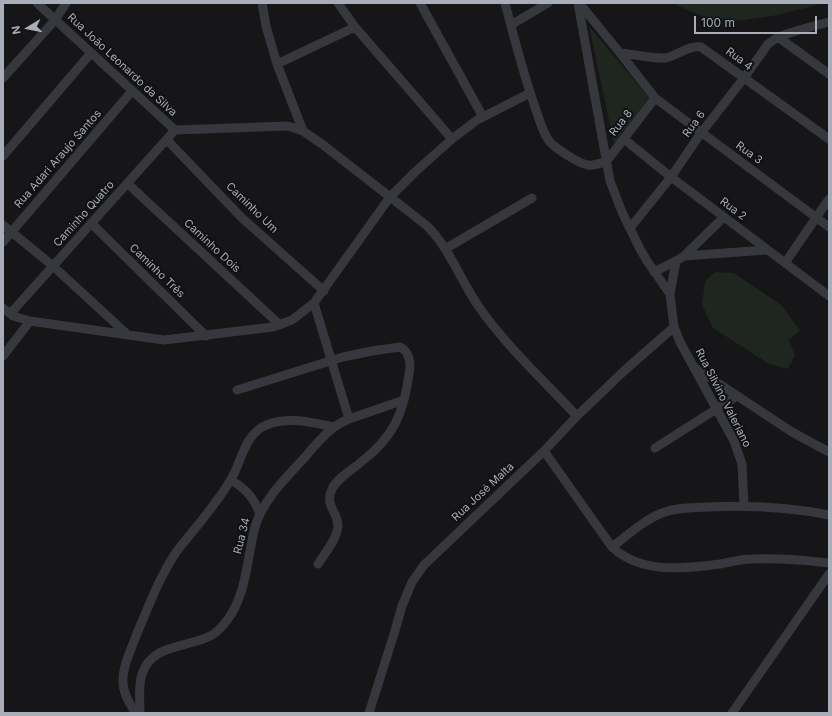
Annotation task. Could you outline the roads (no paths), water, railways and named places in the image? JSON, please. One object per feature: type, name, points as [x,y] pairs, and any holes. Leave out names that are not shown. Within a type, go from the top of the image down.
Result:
[{"type":"street","name":"Rua João Leonardo da Silva","points":[[37,3],[175,130],[288,126],[303,131],[322,144],[426,225],[436,235],[468,291],[488,320],[506,342],[577,416]]},
{"type":"street","points":[[3,78],[55,20],[66,3]]},
{"type":"street","points":[[262,3],[266,26],[277,64],[303,131]]},
{"type":"street","points":[[338,3],[355,27],[452,139]]},
{"type":"street","points":[[420,3],[483,117]]},
{"type":"street","points":[[505,3],[530,93],[542,128],[550,141],[558,148],[586,165],[592,166],[606,162]]},
{"type":"street","points":[[511,25],[548,3]]},
{"type":"street","points":[[578,3],[610,181],[622,212],[640,248],[654,272],[670,294]]},
{"type":"street","name":"Rua 3","points":[[578,3],[655,98],[829,227]]},
{"type":"street","points":[[778,37],[829,22]]},
{"type":"street","points":[[277,64],[355,27]]},
{"type":"street","points":[[778,37],[829,74]]},
{"type":"street","name":"Rua 6","points":[[630,228],[671,177],[763,50],[771,41],[778,37]]},
{"type":"street","name":"Rua 4","points":[[620,53],[664,58],[676,55],[694,47],[701,47],[829,139]]},
{"type":"street","points":[[3,156],[92,53]]},
{"type":"street","name":"Rua Adari Araujo Santos","points":[[3,242],[132,91]]},
{"type":"street","points":[[7,311],[30,321],[164,340],[264,329],[280,325],[300,315],[314,303],[390,197],[415,172],[452,139],[483,117],[530,93]]},
{"type":"street","name":"Rua 8","points":[[606,162],[655,98]]},
{"type":"street","name":"Caminho Quatro","points":[[7,311],[53,266],[175,130]]},
{"type":"street","name":"Rua 2","points":[[624,139],[766,250],[829,296]]},
{"type":"street","name":"Caminho Um","points":[[167,140],[242,218],[324,291]]},
{"type":"street","name":"Caminho Dois","points":[[128,184],[280,325]]},
{"type":"street","points":[[445,249],[532,198]]},
{"type":"street","points":[[785,263],[829,199]]},
{"type":"street","points":[[654,272],[680,258],[724,217]]},
{"type":"street","name":"Caminho Três","points":[[91,223],[206,336]]},
{"type":"street","points":[[3,225],[53,266],[128,335]]},
{"type":"street","points":[[680,258],[766,250]]},
{"type":"street","points":[[670,294],[680,258]]},
{"type":"street","name":"Rua Silvino Valeriano","points":[[670,294],[674,327],[694,368],[734,441],[740,458],[744,505]]},
{"type":"street","points":[[314,303],[349,419]]},
{"type":"street","points":[[3,356],[30,321]]},
{"type":"street","name":"Rua José Malta","points":[[369,713],[402,606],[412,582],[424,565],[443,545],[544,451],[577,416],[625,370],[674,327]]},
{"type":"street","points":[[237,390],[354,354],[400,348],[403,349],[409,358],[409,379],[404,400],[398,420],[390,434],[366,459],[334,485],[330,498],[330,505],[338,525],[337,532],[318,564]]},
{"type":"street","points":[[694,368],[792,432],[829,452]]},
{"type":"street","points":[[655,448],[737,396]]},
{"type":"street","name":"Rua 34","points":[[140,713],[142,674],[154,657],[160,652],[170,648],[210,636],[222,627],[233,612],[242,590],[253,535],[260,514],[287,476],[334,427],[349,419],[404,400]]},
{"type":"street","points":[[135,713],[124,690],[123,675],[142,622],[168,567],[177,552],[212,508],[231,480],[245,448],[256,431],[278,421],[304,422],[334,427]]},
{"type":"street","points":[[544,451],[612,547],[621,556],[650,567],[682,568],[721,564],[735,560],[781,558],[829,563]]},
{"type":"street","points":[[231,480],[241,486],[249,494],[256,503],[260,514]]},
{"type":"street","points":[[612,547],[649,520],[662,513],[686,508],[744,505],[803,510],[829,515]]},
{"type":"street","points":[[732,713],[829,574]]}]
